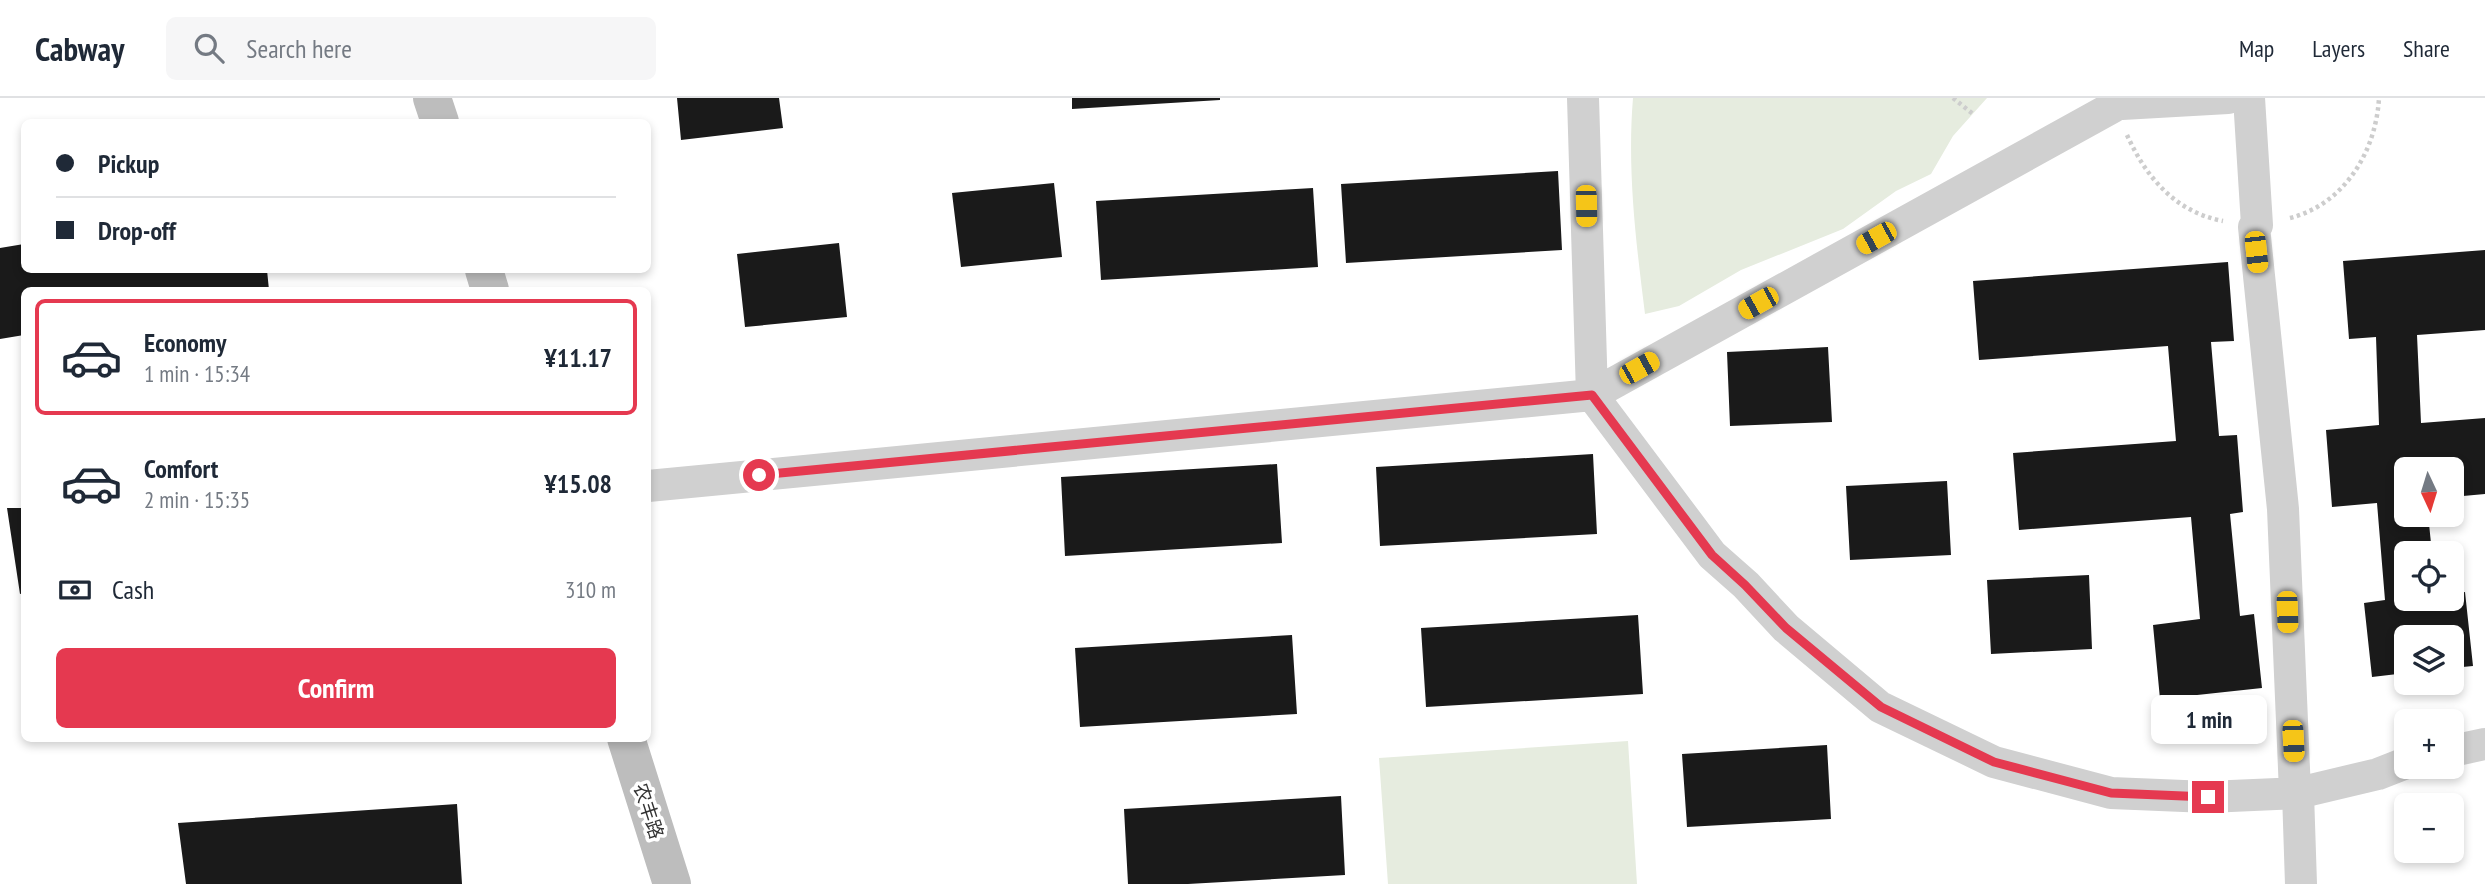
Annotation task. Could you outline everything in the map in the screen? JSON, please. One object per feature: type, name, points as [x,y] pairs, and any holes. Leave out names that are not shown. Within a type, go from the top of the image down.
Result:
[{"type":"main road","points":[[432,98],[439,119]]},
{"type":"main road","name":"农丰路","points":[[627,742],[672,884]]},
{"type":"street","points":[[1583,98],[1592,395],[1712,555],[1786,628],[1881,707],[1994,762],[2111,793],[2208,797],[2297,793],[2394,768]]},
{"type":"street","points":[[651,486],[1592,395],[2118,105],[2228,98]]},
{"type":"street","points":[[2249,98],[2255,226],[2283,509],[2301,884]]},
{"type":"street","points":[[2464,748],[2485,744]]},
{"type":"path","points":[[1953,98],[1973,114]]},
{"type":"shaded area","points":[[1633,98],[1987,98],[1953,136],[1931,174],[1896,191],[1843,229],[1741,270],[1679,306],[1645,314],[1632,179]]},
{"type":"shaded area","points":[[1628,741],[1637,884],[1388,884],[1379,758]]},
{"type":"building","points":[[677,98],[779,98],[783,128],[681,140]]},
{"type":"building","points":[[1072,98],[1220,98],[1220,100],[1072,109]]},
{"type":"building","points":[[1558,171],[1562,250],[1346,263],[1341,184]]},
{"type":"building","points":[[1054,183],[1062,257],[961,267],[952,193]]},
{"type":"building","points":[[1313,188],[1318,267],[1101,280],[1096,201]]},
{"type":"building","points":[[839,243],[847,317],[745,327],[737,254]]},
{"type":"building","points":[[21,244],[21,273],[267,273],[269,287],[21,287],[21,336],[0,339],[0,248]]},
{"type":"building","points":[[2485,250],[2485,330],[2417,335],[2421,423],[2485,418],[2485,494],[2464,496],[2464,457],[2394,457],[2394,527],[2429,527],[2431,541],[2394,541],[2394,611],[2464,611],[2465,592],[2473,666],[2464,667],[2464,625],[2394,625],[2394,674],[2372,677],[2364,603],[2385,600],[2377,503],[2332,507],[2326,430],[2379,425],[2376,337],[2349,339],[2343,261]]},
{"type":"building","points":[[2228,262],[2234,341],[2211,342],[2219,436],[2237,435],[2243,512],[2230,514],[2240,616],[2254,614],[2262,688],[2160,699],[2153,625],[2200,619],[2191,517],[2019,530],[2013,453],[2176,441],[2168,346],[1979,360],[1973,281]]},
{"type":"building","points":[[1828,347],[1832,422],[1730,426],[1727,352]]},
{"type":"building","points":[[1593,454],[1597,534],[1380,546],[1376,467]]},
{"type":"building","points":[[1277,464],[1282,543],[1065,556],[1061,477]]},
{"type":"building","points":[[1947,481],[1951,555],[1850,560],[1846,486]]},
{"type":"building","points":[[7,508],[21,508],[20,594]]},
{"type":"building","points":[[2089,575],[2092,649],[1991,654],[1987,580]]},
{"type":"building","points":[[1638,615],[1643,694],[1426,707],[1421,628]]},
{"type":"building","points":[[1292,635],[1297,714],[1080,727],[1075,648]]},
{"type":"building","points":[[1827,745],[1831,819],[1687,827],[1682,754]]},
{"type":"building","points":[[1341,796],[1345,875],[1188,884],[1128,884],[1124,809]]},
{"type":"building","points":[[457,804],[462,884],[186,884],[178,823]]},
{"type":"route","points":[[759,475],[1592,395],[1712,555],[1786,628],[1881,707],[1994,762],[2111,793],[2208,797]]}]
